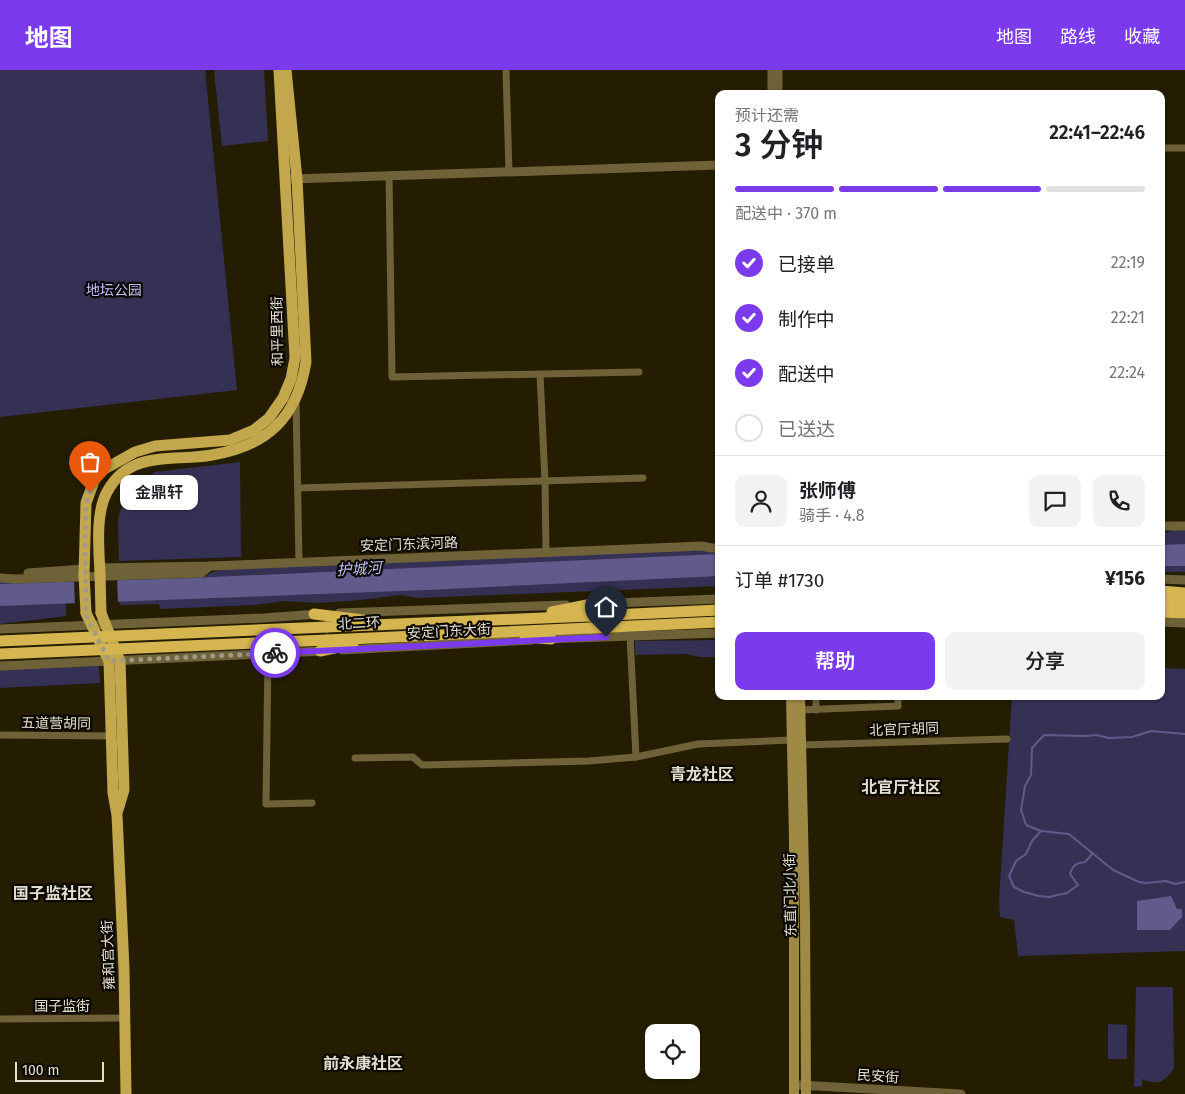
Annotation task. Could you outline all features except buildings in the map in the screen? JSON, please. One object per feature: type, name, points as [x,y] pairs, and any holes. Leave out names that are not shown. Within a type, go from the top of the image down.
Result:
[{"type":"highway","points":[[1165,590],[1185,588]]},
{"type":"highway","points":[[1165,590],[1185,593]]},
{"type":"highway","points":[[1165,601],[1185,603]]},
{"type":"highway","name":"北二环","points":[[0,642],[715,610]]},
{"type":"highway","points":[[1165,612],[1185,613]]},
{"type":"highway","points":[[314,614],[397,624]]},
{"type":"highway","name":"北二环","points":[[0,654],[481,633],[591,616],[715,622]]},
{"type":"highway","points":[[481,633],[551,639]]},
{"type":"highway","points":[[320,651],[381,637]]},
{"type":"main road","name":"和平里西街","points":[[92,625],[86,613],[84,572],[86,503],[94,481],[101,471],[135,452],[155,446],[230,440],[254,430],[269,418],[283,398],[291,379],[295,358],[279,70]]},
{"type":"main road","name":"和平里西街","points":[[106,625],[101,613],[99,538],[101,508],[106,493],[123,472],[133,465],[150,459],[211,455],[241,448],[266,435],[286,416],[303,380],[306,362],[297,179],[286,70]]},
{"type":"main road","points":[[92,625],[114,661]]},
{"type":"main road","points":[[106,625],[114,661]]},
{"type":"main road","name":"雍和宫大街","points":[[114,661],[113,793],[117,814],[126,1094]]},
{"type":"main road","name":"雍和宫大街","points":[[114,661],[124,790],[117,814]]},
{"type":"main road","name":"东直门北小街","points":[[791,700],[796,743],[806,1089]]},
{"type":"main road","name":"东直门北小街","points":[[796,743],[800,700]]},
{"type":"main road","name":"东直门北小街","points":[[794,1089],[798,840]]},
{"type":"street","points":[[506,70],[509,172]]},
{"type":"street","points":[[772,70],[772,90]]},
{"type":"street","points":[[778,70],[778,90]]},
{"type":"street","points":[[1165,148],[1185,148]]},
{"type":"street","points":[[284,179],[715,165]]},
{"type":"street","points":[[389,176],[392,377],[639,372]]},
{"type":"street","points":[[540,374],[546,552]]},
{"type":"street","points":[[296,398],[299,562]]},
{"type":"street","points":[[298,488],[643,478]]},
{"type":"street","points":[[1165,526],[1185,526]]},
{"type":"street","points":[[702,546],[715,544]]},
{"type":"street","name":"安定门东滨河路","points":[[100,571],[702,546],[715,548]]},
{"type":"street","points":[[0,578],[200,573],[210,566]]},
{"type":"street","points":[[0,573],[84,572]]},
{"type":"street","points":[[1165,579],[1185,580]]},
{"type":"street","name":"安定门东大街","points":[[0,630],[314,614],[591,616],[662,602],[715,599]]},
{"type":"street","points":[[662,602],[663,635]]},
{"type":"street","points":[[279,617],[280,653]]},
{"type":"street","points":[[1165,622],[1185,623]]},
{"type":"street","name":"安定门东大街","points":[[0,666],[551,639],[715,633]]},
{"type":"street","points":[[630,636],[636,757]]},
{"type":"street","points":[[268,654],[266,804],[312,803]]},
{"type":"street","points":[[816,700],[816,710]]},
{"type":"street","points":[[800,710],[898,706],[898,700]]},
{"type":"street","name":"五道营胡同","points":[[0,735],[112,736]]},
{"type":"street","name":"北官厅胡同","points":[[355,758],[412,757],[422,765],[589,761],[636,757],[698,744],[1007,739]]},
{"type":"street","name":"国子监街","points":[[0,1019],[125,1018]]},
{"type":"street","name":"民安街","points":[[794,1089],[961,1094]]},
{"type":"green space","name":"地坛公园","points":[[0,70],[205,70],[237,390],[0,417]]},
{"type":"green space","points":[[214,70],[264,70],[268,141],[222,146]]},
{"type":"green space","points":[[240,462],[241,557],[119,561],[119,514],[125,501],[143,481],[155,472]]},
{"type":"green space","points":[[1173,530],[1185,530],[1185,572],[1165,572],[1165,533]]},
{"type":"green space","points":[[661,551],[715,551],[715,586],[418,598],[399,595],[317,603],[285,601],[253,605],[160,609],[159,604],[120,605],[119,579],[204,576],[220,569]]},
{"type":"green space","points":[[0,580],[66,580],[66,616],[0,624]]},
{"type":"green space","points":[[715,640],[715,657],[700,657],[686,654],[635,655],[635,641]]},
{"type":"green space","points":[[99,666],[100,683],[0,688],[0,669]]},
{"type":"green space","points":[[1165,668],[1185,669],[1185,951],[1018,956],[1014,920],[1000,917],[999,900],[1012,700],[1165,700]]},
{"type":"green space","points":[[1136,987],[1173,987],[1174,1068],[1161,1081],[1152,1082],[1142,1079],[1142,1086],[1134,1087]]},
{"type":"green space","points":[[1108,1024],[1127,1025],[1127,1059],[1108,1059]]},
{"type":"shaded area","points":[[1185,544],[1185,566],[1165,566],[1165,545]]},
{"type":"shaded area","points":[[715,554],[715,576],[426,590],[0,606],[0,584],[192,578]]},
{"type":"shaded area","points":[[1171,896],[1177,909],[1182,909],[1182,917],[1170,930],[1137,930],[1137,901]]},
{"type":"pier","points":[[117,578],[118,605],[75,606],[74,579]]},
{"type":"waterway","points":[[1185,734],[1151,731],[1132,737],[1109,738],[1096,735],[1044,735],[1032,748],[1031,775],[1025,786],[1021,810],[1026,825],[1041,831],[1069,834],[1113,870],[1139,882],[1166,881],[1175,884],[1185,882]]},
{"type":"waterway","points":[[1041,831],[1032,841],[1026,854],[1016,861],[1009,876],[1014,887],[1024,892],[1049,897],[1067,893],[1078,885],[1070,874],[1072,868],[1077,864],[1085,862],[1093,853]]},
{"type":"way so far","points":[[90,492],[86,503],[84,569],[86,615],[109,661],[275,653]]},
{"type":"place","name":"金鼎轩","points":[[90,492]]},
{"type":"district","name":"青龙社区","points":[[702,774]]},
{"type":"district","name":"北官厅社区","points":[[901,787]]},
{"type":"district","name":"国子监社区","points":[[53,893]]},
{"type":"district","name":"前永康社区","points":[[363,1063]]},
{"type":"route","points":[[275,653],[606,637]]},
{"type":"water label","name":"护城河","points":[[359,569]]}]
